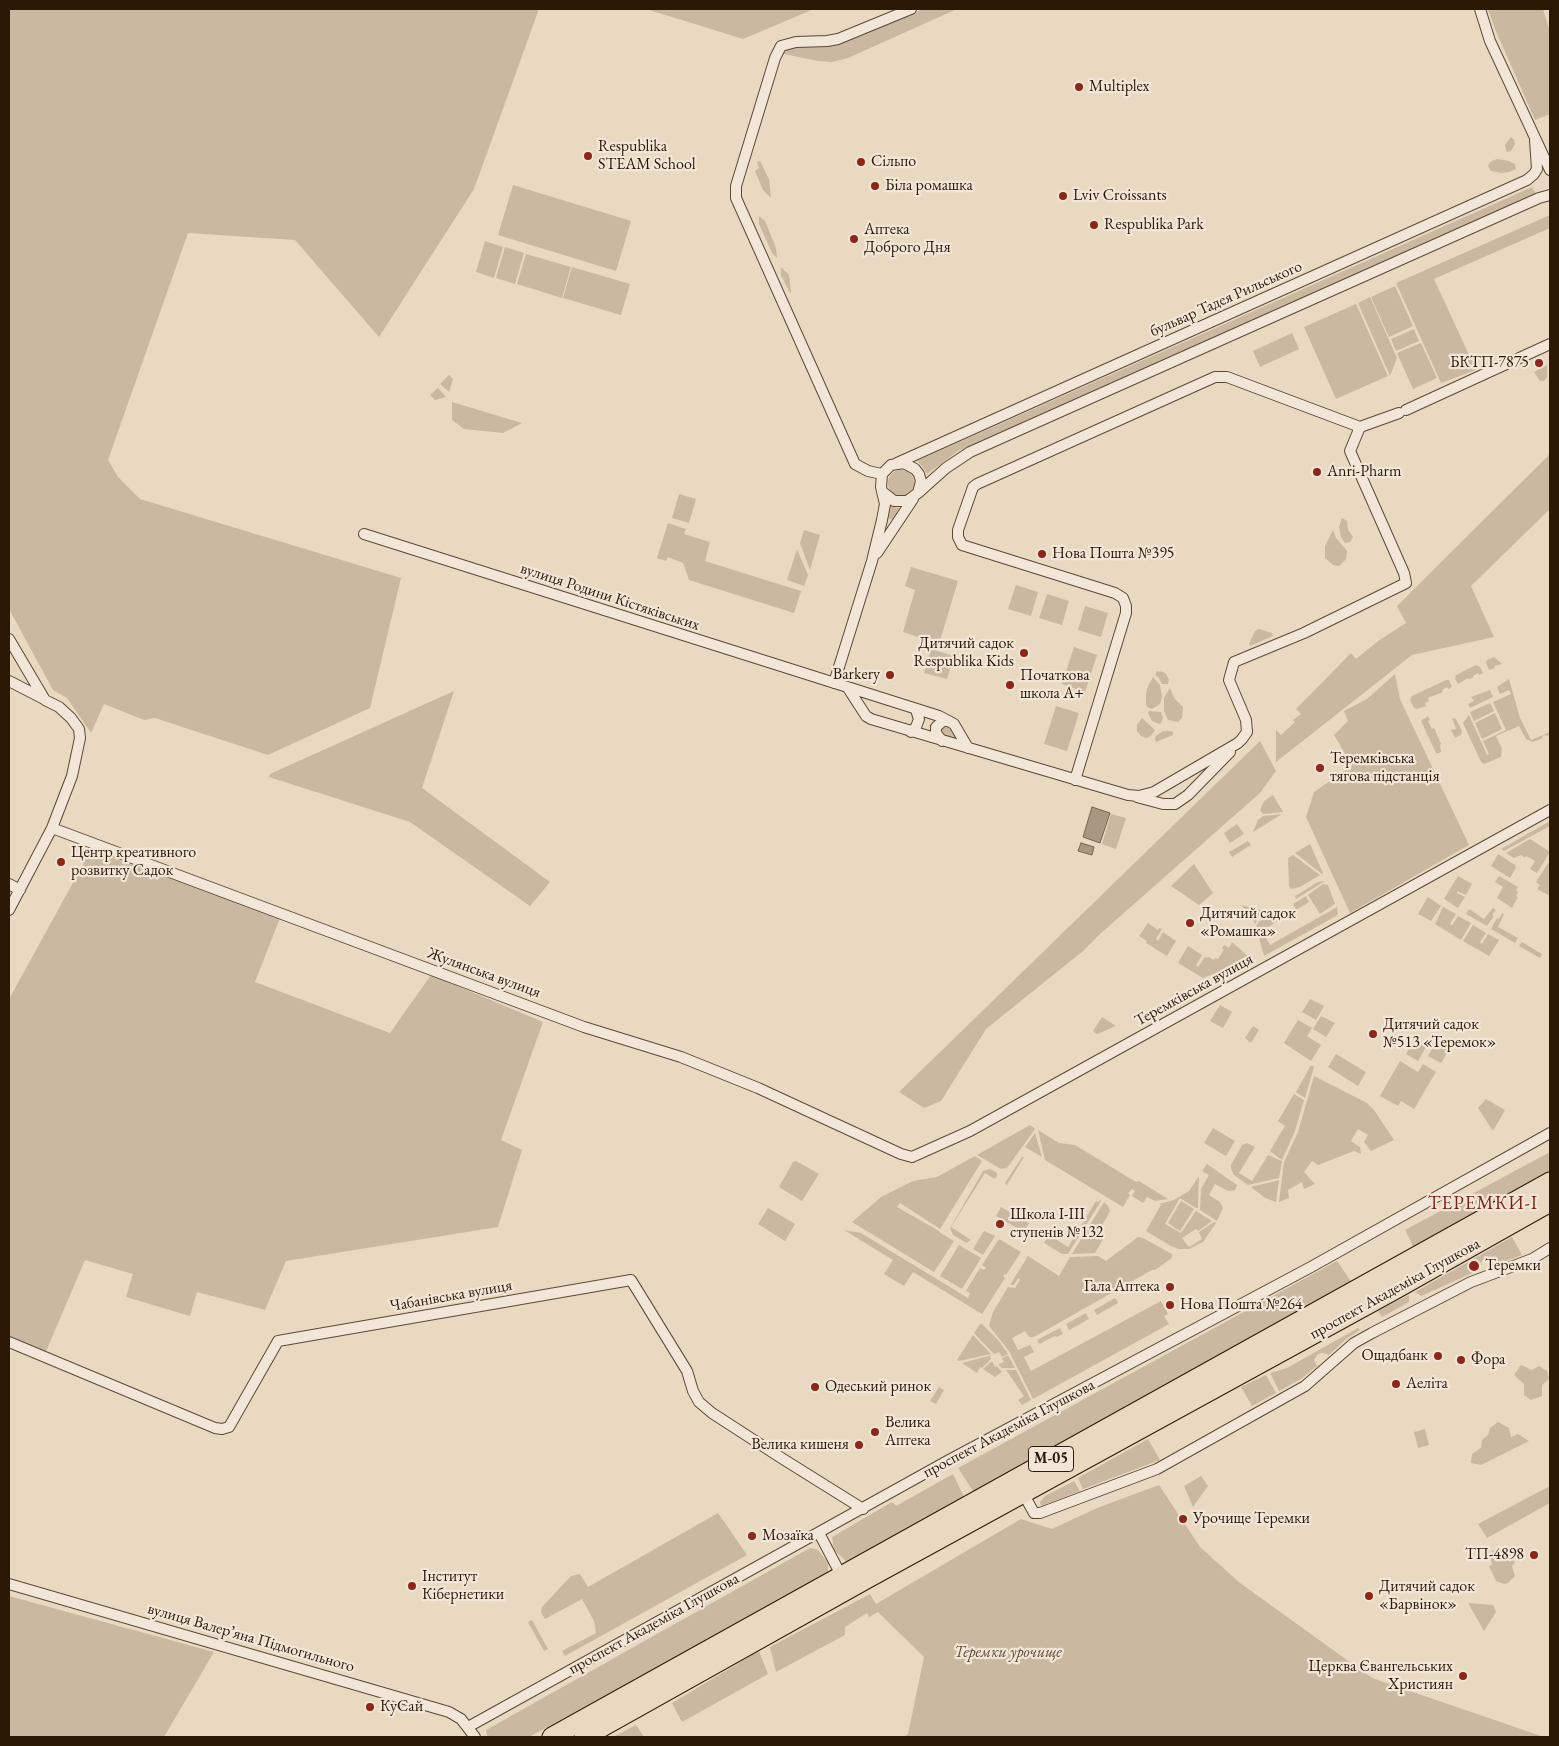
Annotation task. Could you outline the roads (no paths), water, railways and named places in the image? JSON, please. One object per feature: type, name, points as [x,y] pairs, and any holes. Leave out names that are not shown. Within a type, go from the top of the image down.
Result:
[{"type":"highway","name":"проспект Академіка Глушкова","points":[[552,1737],[1550,1182]]},
{"type":"highway","name":"проспект Академіка Глушкова","points":[[584,1737],[1550,1202]]},
{"type":"street","points":[[882,474],[868,471],[856,464],[736,198],[736,186],[775,58],[781,46],[796,42],[838,39],[911,9]]},
{"type":"street","points":[[1480,9],[1490,42],[1550,170]]},
{"type":"street","name":"бульвар Тадея Рильського","points":[[898,463],[1527,180],[1534,174],[1537,168],[1535,140]]},
{"type":"street","points":[[872,560],[915,496],[921,481],[919,474],[910,465],[898,463],[886,469],[882,474],[881,487],[888,498],[900,502],[915,496],[946,468],[970,452],[1539,198],[1550,195]]},
{"type":"street","points":[[1075,780],[1126,613],[1126,606],[1123,598],[1115,593],[962,545],[958,537],[958,530],[975,485],[1211,378],[1227,378],[1360,427],[1403,412],[1550,344]]},
{"type":"street","points":[[848,688],[865,714],[871,719],[1128,795],[1163,804],[1175,804],[1188,795],[1238,743],[1246,732],[1246,720],[1229,680],[1234,662],[1304,633],[1406,583],[1404,573],[1350,451],[1360,427]]},
{"type":"street","points":[[834,683],[872,560],[885,504],[884,493]]},
{"type":"street","name":"вулиця Родини Кістяківських","points":[[364,534],[873,697],[939,716],[949,721]]},
{"type":"street","points":[[9,639],[45,700]]},
{"type":"street","points":[[9,681],[58,707],[71,718],[79,729],[80,738],[72,776],[52,828],[9,910]]},
{"type":"street","points":[[865,714],[864,705],[868,699],[873,697]]},
{"type":"street","points":[[910,732],[916,727],[919,719],[916,710]]},
{"type":"street","points":[[942,741],[936,733],[936,727],[942,721],[949,721],[958,730],[968,748]]},
{"type":"street","points":[[1128,795],[1139,796],[1154,792],[1238,743]]},
{"type":"street","name":"Теремківська вулиця","points":[[901,1154],[912,1157],[970,1131],[1550,810]]},
{"type":"street","name":"Жулянська вулиця","points":[[52,828],[584,1027],[682,1057],[758,1088],[901,1154]]},
{"type":"street","points":[[9,884],[20,890]]},
{"type":"street","name":"проспект Академіка Глушкова","points":[[468,1727],[1022,1421],[1311,1267],[1550,1133]]},
{"type":"street","points":[[1023,1493],[1034,1513],[1040,1514],[1158,1469],[1305,1386],[1354,1343],[1471,1282],[1532,1258],[1550,1248]]},
{"type":"street","name":"Чабанівська вулиця","points":[[9,1342],[215,1428],[222,1429],[229,1427],[278,1341],[631,1280],[687,1370],[692,1391],[699,1402],[712,1413],[863,1509]]},
{"type":"street","points":[[819,1533],[841,1575]]},
{"type":"street","name":"вулиця Валерʼяна Підмогильного","points":[[9,1584],[450,1712],[461,1719],[475,1737]]},
{"type":"place","name":"Multiplex","points":[[1079,87]]},
{"type":"place","name":"Respublika STEAM School","points":[[588,156]]},
{"type":"place","name":"Сільпо","points":[[861,162]]},
{"type":"place","name":"Біла ромашка","points":[[875,186]]},
{"type":"place","name":"Lviv Croissants","points":[[1063,196]]},
{"type":"place","name":"Respublika Park","points":[[1094,225]]},
{"type":"place","name":"Аптека Доброго Дня","points":[[854,239]]},
{"type":"place","name":"БКТП-7875","points":[[1539,363]]},
{"type":"place","name":"Anri-Pharm","points":[[1317,472]]},
{"type":"place","name":"Нова Пошта №395","points":[[1042,554]]},
{"type":"place","name":"Дитячий садок Respublika Kids","points":[[1024,653]]},
{"type":"place","name":"Barkery","points":[[890,675]]},
{"type":"place","name":"Початкова школа А+","points":[[1010,685]]},
{"type":"place","name":"Теремківська тягова підстанція","points":[[1320,768]]},
{"type":"place","name":"Центр креативного розвитку Садок","points":[[61,862]]},
{"type":"place","name":"Дитячий садок «Ромашка»","points":[[1190,923]]},
{"type":"place","name":"Дитячий садок №513 «Теремок»","points":[[1373,1034]]},
{"type":"place","name":"Школа І-ІІІ ступенів №132","points":[[1000,1224]]},
{"type":"place","name":"Теремки","points":[[1474,1266]]},
{"type":"place","name":"Гала Аптека","points":[[1170,1287]]},
{"type":"place","name":"Нова Пошта №264","points":[[1170,1305]]},
{"type":"place","name":"Ощадбанк","points":[[1438,1356]]},
{"type":"place","name":"Фора","points":[[1461,1360]]},
{"type":"place","name":"Аеліта","points":[[1396,1384]]},
{"type":"place","name":"Одеський ринок","points":[[815,1387]]},
{"type":"place","name":"Велика Аптека","points":[[875,1432]]},
{"type":"place","name":"Велика кишеня","points":[[859,1445]]},
{"type":"place","name":"Урочище Теремки","points":[[1183,1519]]},
{"type":"place","name":"Мозаїка","points":[[752,1536]]},
{"type":"place","name":"ТП-4898","points":[[1534,1555]]},
{"type":"place","name":"Інститут Кібернетики","points":[[412,1586]]},
{"type":"place","name":"Дитячий садок «Барвінок»","points":[[1369,1596]]},
{"type":"place","name":"Церква Євангельських Християн","points":[[1463,1676]]},
{"type":"place","name":"КуСай","points":[[370,1707]]},
{"type":"district","name":"ТЕРЕМКИ-І","points":[[1483,1204]]},
{"type":"park label","name":"Теремки урочище","points":[[1008,1653]]}]
